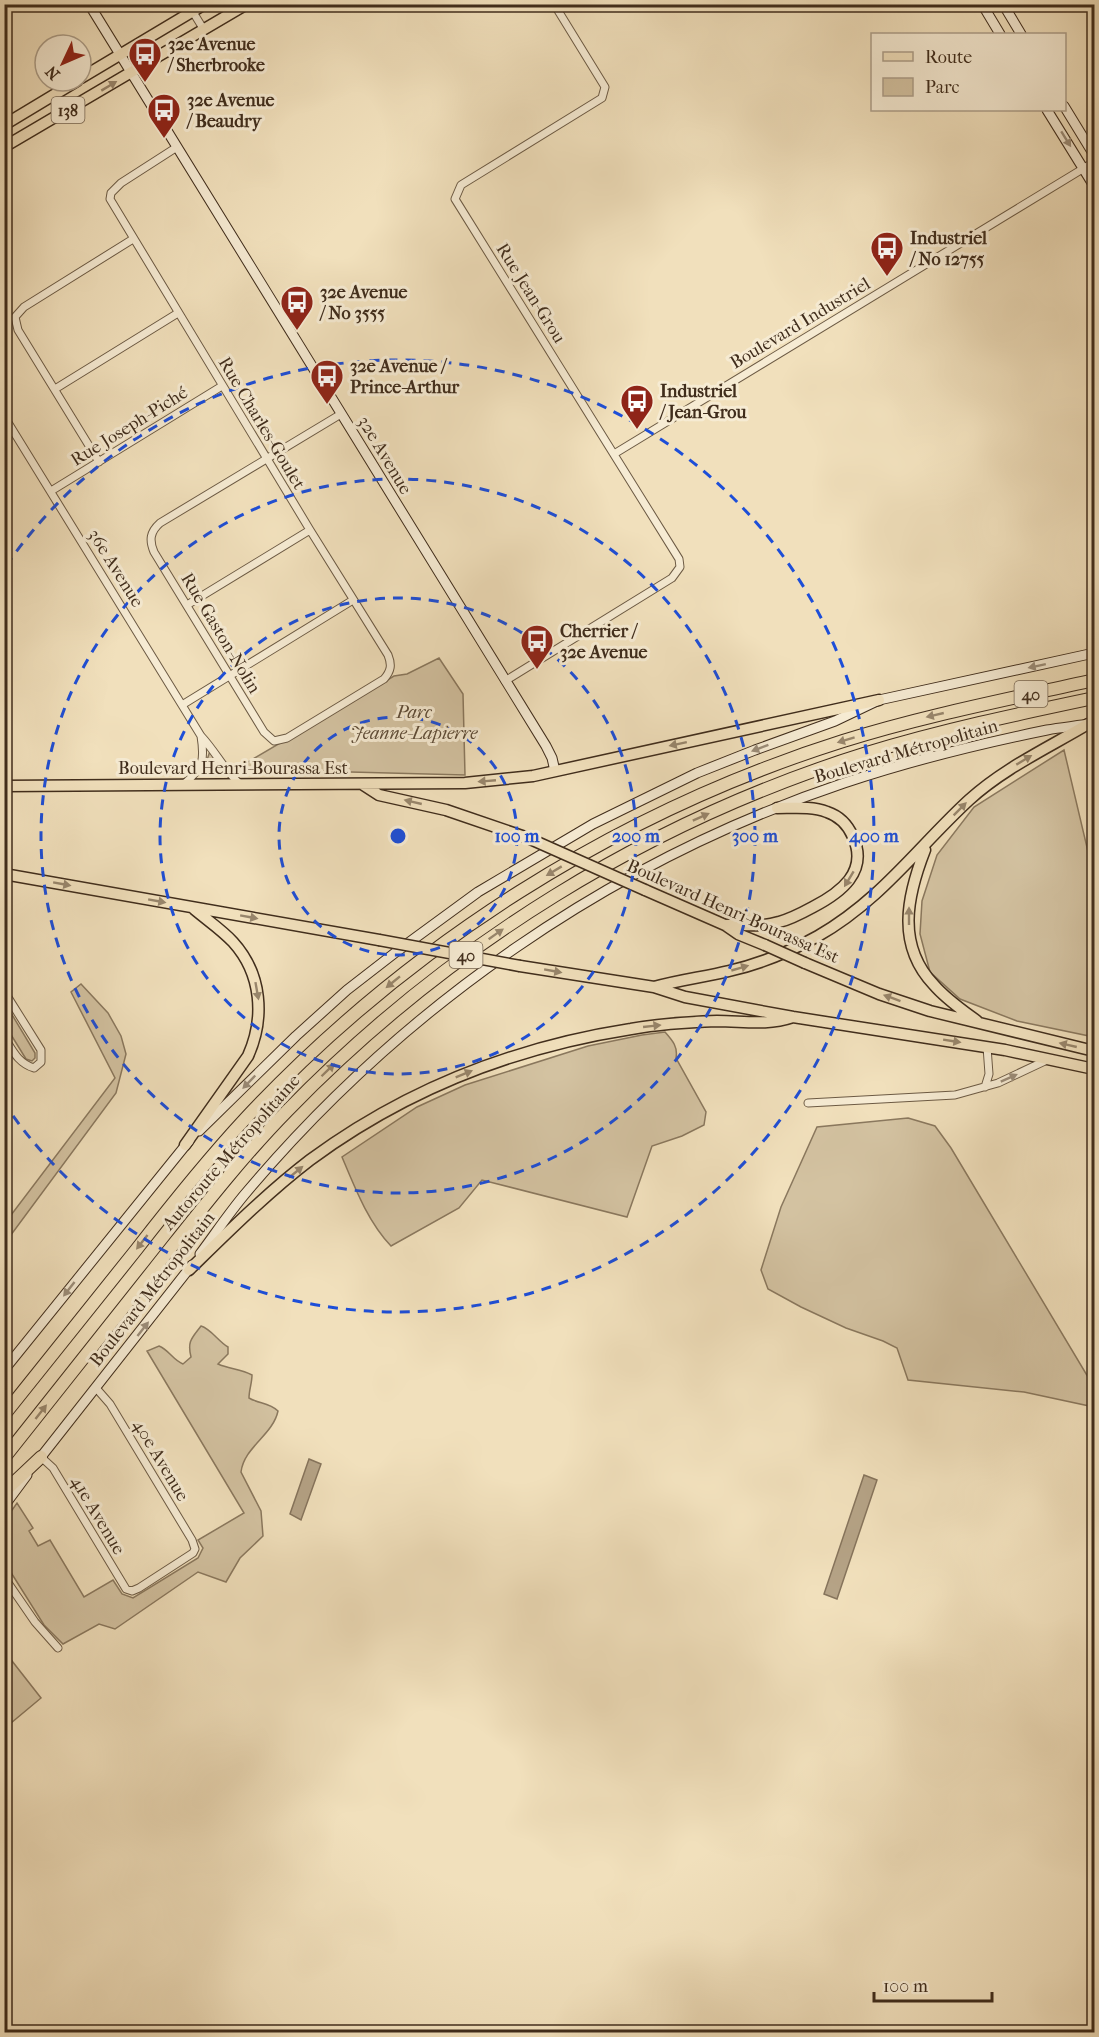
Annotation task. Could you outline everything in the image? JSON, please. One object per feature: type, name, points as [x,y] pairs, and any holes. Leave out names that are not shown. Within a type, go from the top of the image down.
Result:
[{"type":"highway","name":"Autoroute Métropolitaine","points":[[4,1415],[215,1152],[259,1105],[319,1045],[368,1003],[430,953],[495,907],[566,864],[646,820],[780,763],[915,720],[1095,680]]},
{"type":"highway","name":"Autoroute Métropolitaine","points":[[4,1458],[216,1192],[272,1127],[379,1024],[429,983],[494,935],[549,899],[642,846],[778,784],[908,741],[1095,698]]},
{"type":"highway","points":[[4,1491],[41,1457]]},
{"type":"main road","name":"32e Avenue","points":[[89,4],[546,746],[555,771]]},
{"type":"main road","name":"138","points":[[93,71],[190,8],[205,4]]},
{"type":"main road","name":"138","points":[[4,147],[247,4]]},
{"type":"main road","points":[[982,4],[999,33]]},
{"type":"main road","points":[[1003,4],[1020,33]]},
{"type":"main road","name":"138","points":[[4,126],[58,93]]},
{"type":"main road","points":[[1066,108],[1095,155]]},
{"type":"main road","points":[[1048,111],[1095,186]]},
{"type":"main road","points":[[362,783],[484,782],[519,778],[1095,653]]},
{"type":"main road","points":[[184,1145],[282,1049],[347,990],[426,928],[488,886],[565,839],[661,789],[754,750],[835,721],[879,700]]},
{"type":"main road","points":[[654,987],[743,967],[817,936],[872,898],[968,801],[989,784],[1027,759],[1091,724]]},
{"type":"main road","name":"Boulevard Métropolitain","points":[[4,1506],[189,1270],[246,1193],[311,1120],[389,1046],[459,988],[528,938],[611,887],[696,843],[777,808],[843,783],[928,758],[1046,730],[1091,724]]},
{"type":"main road","name":"Boulevard Henri-Bourassa Est","points":[[4,786],[362,783],[379,795],[453,812],[528,838],[725,925],[738,934],[903,1002],[948,1016],[1095,1051]]},
{"type":"main road","points":[[725,925],[760,926],[788,920],[835,895],[846,886],[852,875],[857,857],[855,843],[849,830],[839,819],[828,812],[815,809],[777,808]]},
{"type":"main road","points":[[927,843],[909,899],[908,919],[912,944],[922,971],[932,984],[979,1023]]},
{"type":"main road","points":[[4,874],[520,966],[654,987],[685,997],[793,1017],[987,1047],[1095,1069]]},
{"type":"main road","points":[[4,1370],[184,1145],[248,1056],[256,1032],[259,1007],[253,976],[239,949],[225,934],[191,907]]},
{"type":"main road","points":[[189,1270],[258,1204],[311,1160],[379,1115],[457,1076],[517,1054],[603,1033],[675,1023],[715,1021],[774,1023],[793,1017]]},
{"type":"main road","points":[[987,1047],[1010,1031]]},
{"type":"street","name":"Rue Jean-Grou","points":[[505,681],[672,579],[680,567],[679,559],[455,199],[461,185],[602,98],[605,87],[554,4]]},
{"type":"street","points":[[190,8],[204,30]]},
{"type":"street","name":"Rue Charles-Goulet","points":[[177,147],[121,183],[111,193],[113,205],[388,655],[391,668],[384,679],[287,738],[274,741]]},
{"type":"street","name":"Boulevard Industriel","points":[[614,453],[1095,162]]},
{"type":"street","points":[[99,462],[18,330],[15,317],[24,307],[133,239]]},
{"type":"street","points":[[55,389],[178,313]]},
{"type":"street","name":"Rue Joseph-Piché","points":[[51,491],[222,386]]},
{"type":"street","points":[[267,460],[341,414]]},
{"type":"street","name":"36e Avenue","points":[[4,416],[201,736],[213,749],[229,774],[240,784]]},
{"type":"street","name":"Rue Gaston-Nolin","points":[[267,460],[160,523],[150,536],[154,552],[264,732],[274,741]]},
{"type":"street","points":[[187,605],[310,530]]},
{"type":"street","points":[[182,705],[353,600]]},
{"type":"street","points":[[184,784],[202,764],[201,736]]},
{"type":"street","points":[[4,991],[41,1050],[41,1062],[34,1068],[25,1065],[18,1059],[4,1037]]},
{"type":"street","points":[[985,1087],[989,1074],[987,1047]]},
{"type":"street","points":[[808,1103],[949,1096],[985,1087],[1049,1059]]},
{"type":"street","name":"40e Avenue","points":[[96,1388],[116,1414],[192,1540],[195,1551],[139,1588],[132,1591],[127,1590]]},
{"type":"street","name":"41e Avenue","points":[[41,1457],[53,1468],[127,1590]]},
{"type":"street","points":[[4,1577],[35,1623],[58,1648]]},
{"type":"green space","name":"Parc Jeanne-Lapierre","points":[[439,658],[463,694],[465,775],[236,769],[394,676],[407,674]]},
{"type":"green space","points":[[1064,750],[1094,877],[1094,1037],[1017,1021],[960,999],[930,972],[920,934],[922,901],[937,855],[974,807]]},
{"type":"green space","points":[[210,751],[225,775],[200,775]]},
{"type":"green space","points":[[81,984],[108,1013],[121,1036],[126,1054],[116,1093],[5,1243],[5,1223],[115,1078],[71,992]]},
{"type":"green space","points":[[5,1003],[35,1053],[32,1061],[26,1059],[5,1025]]},
{"type":"green space","points":[[665,1032],[674,1044],[676,1058],[706,1112],[704,1125],[682,1136],[652,1146],[627,1217],[482,1180],[459,1208],[391,1246],[375,1226],[342,1157],[417,1107],[465,1085],[588,1046]]},
{"type":"green space","points":[[908,1118],[935,1126],[951,1148],[1094,1387],[1094,1407],[1024,1392],[908,1380],[897,1348],[846,1328],[768,1289],[761,1270],[781,1207],[817,1127]]},
{"type":"green space","points":[[201,1326],[228,1347],[228,1354],[218,1364],[252,1375],[249,1398],[278,1411],[271,1427],[247,1455],[241,1472],[261,1511],[263,1536],[240,1558],[226,1582],[198,1572],[115,1629],[99,1624],[63,1644],[44,1625],[5,1563],[5,1520],[17,1503],[33,1528],[29,1531],[38,1546],[50,1540],[84,1597],[113,1580],[122,1594],[133,1598],[198,1558],[203,1548],[198,1540],[244,1513],[147,1351],[159,1346],[183,1364],[191,1357],[190,1343]]},
{"type":"green space","points":[[5,1652],[41,1698],[4,1728]]},
{"type":"shaded area","points":[[309,1459],[321,1464],[301,1520],[290,1514]]},
{"type":"shaded area","points":[[864,1475],[877,1480],[837,1599],[824,1594]]},
{"type":"place","name":"32e Avenue / Sherbrooke","points":[[145,83]]},
{"type":"place","name":"32e Avenue / Beaudry","points":[[164,139]]},
{"type":"place","name":"Industriel / No 12755","points":[[887,277]]},
{"type":"place","name":"32e Avenue / No 3555","points":[[297,331]]},
{"type":"place","name":"32e Avenue / Prince-Arthur","points":[[327,405]]},
{"type":"place","name":"Industriel / Jean-Grou","points":[[637,430]]},
{"type":"place","name":"Cherrier / 32e Avenue","points":[[537,670]]}]
